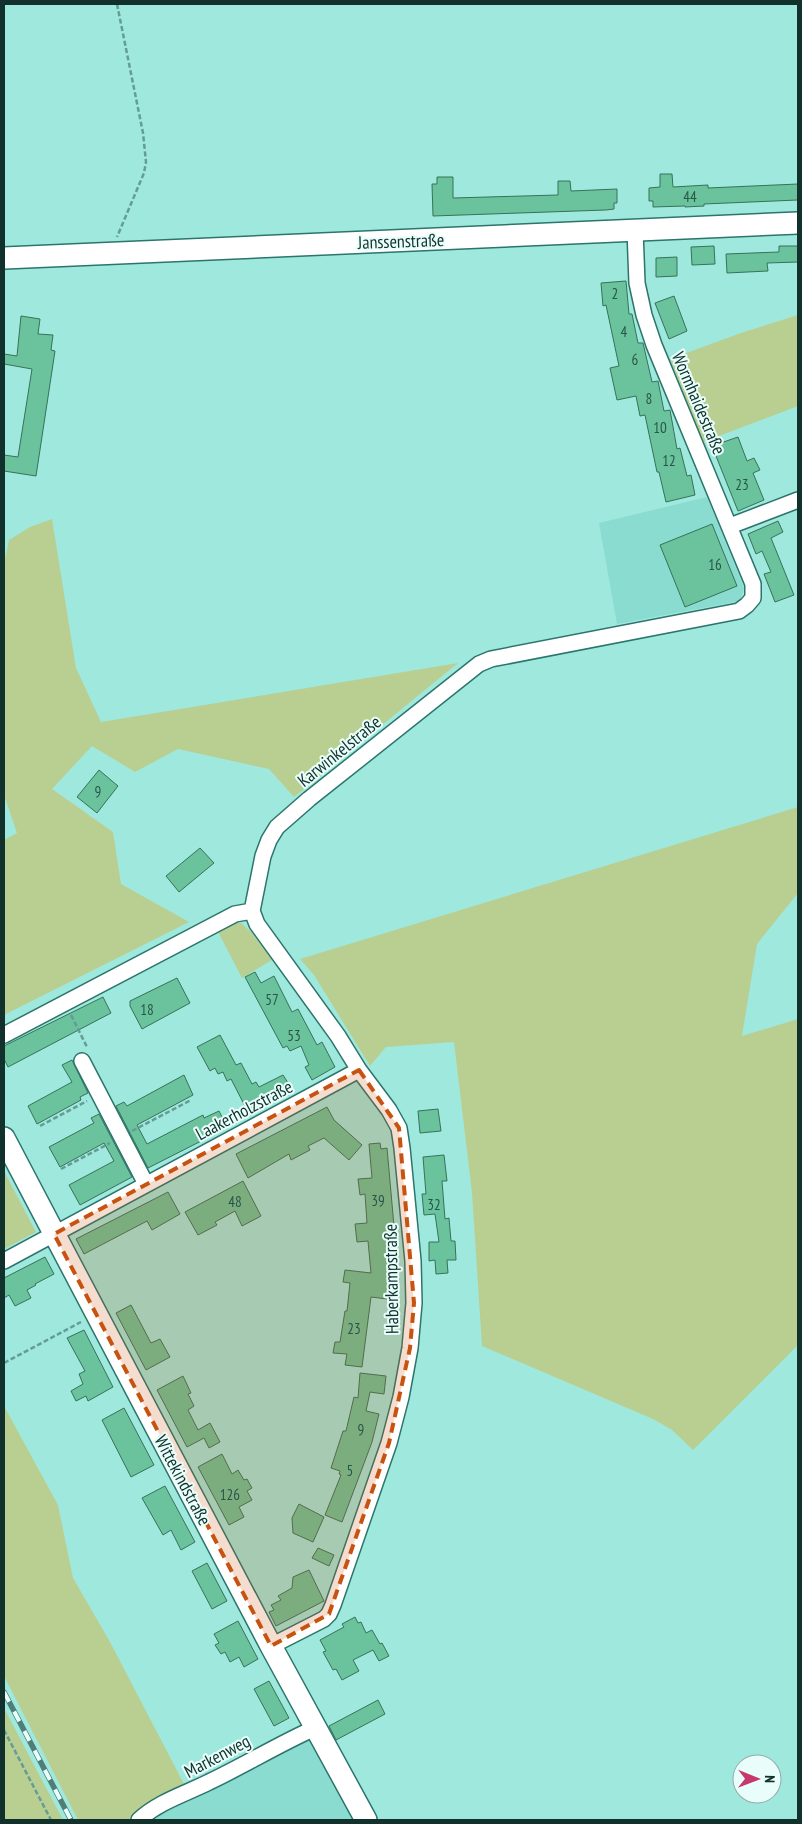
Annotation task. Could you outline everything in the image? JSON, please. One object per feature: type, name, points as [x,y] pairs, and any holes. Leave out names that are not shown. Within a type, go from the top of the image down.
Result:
[{"type":"main road","name":"Janssenstraße","points":[[4,258],[798,223]]},
{"type":"main road","name":"Wittekindstraße","points":[[4,1138],[271,1646],[366,1820]]},
{"type":"street","name":"Wormhaidestraße","points":[[635,230],[637,283],[644,315],[654,345],[753,584]]},
{"type":"street","points":[[730,526],[798,500]]},
{"type":"street","name":"Karwinkelstraße","points":[[252,911],[263,856],[269,840],[278,826],[309,799],[479,664],[491,659],[739,610],[747,606],[754,598],[753,584]]},
{"type":"street","points":[[4,1035],[235,914],[252,911]]},
{"type":"street","name":"Haberkampstraße","points":[[252,911],[257,924],[338,1036],[359,1070],[389,1110],[399,1128],[413,1261],[414,1303],[410,1348],[402,1397],[389,1444],[329,1614],[324,1619],[271,1646]]},
{"type":"street","points":[[82,1061],[146,1184]]},
{"type":"street","name":"Laakerholzstraße","points":[[4,1261],[359,1070]]},
{"type":"street","name":"Markenweg","points":[[138,1820],[152,1808],[211,1782],[270,1749],[315,1728]]},
{"type":"path","points":[[116,253],[118,235],[140,184],[146,162],[143,132],[117,4]]},
{"type":"path","points":[[64,1002],[87,1046],[82,1061]]},
{"type":"path","points":[[40,1126],[99,1094]]},
{"type":"path","points":[[4,1363],[85,1320],[97,1317]]},
{"type":"path","points":[[4,1730],[51,1820]]},
{"type":"highlighted area","points":[[359,1070],[399,1128],[414,1303],[410,1348],[389,1443],[329,1614],[271,1646],[54,1234]]},
{"type":"shaded area","points":[[707,497],[744,588],[740,601],[617,624],[599,523]]},
{"type":"shaded area","points":[[314,1734],[363,1820],[145,1820]]},
{"type":"green space","points":[[798,315],[798,406],[703,442],[670,359],[741,333]]},
{"type":"green space","points":[[52,519],[76,668],[101,722],[458,663],[294,797],[269,769],[178,749],[135,772],[92,746],[52,789],[113,832],[121,884],[189,922],[4,1015],[4,840],[17,833],[4,795],[4,564],[9,540],[30,527]]},
{"type":"green space","points":[[798,807],[798,893],[757,944],[742,1036],[798,1019],[798,1345],[693,1450],[672,1430],[653,1419],[482,1346],[472,1193],[454,1042],[386,1047],[370,1066],[314,975],[300,959]]},
{"type":"green space","points":[[229,922],[241,923],[251,932],[272,960],[242,978],[216,928]]},
{"type":"green space","points":[[4,1171],[36,1232],[4,1249]]},
{"type":"green space","points":[[4,1406],[58,1505],[73,1578],[110,1642],[184,1784],[148,1804],[133,1820],[78,1820],[4,1676]]},
{"type":"green space","points":[[4,1708],[63,1820],[4,1820]]},
{"type":"building","points":[[660,174],[672,174],[673,187],[708,185],[708,188],[798,184],[798,200],[704,204],[704,206],[685,207],[653,207],[653,201],[649,201],[649,188],[660,187]]},
{"type":"building","points":[[437,177],[453,177],[453,198],[558,195],[558,181],[570,181],[571,191],[617,189],[617,203],[614,203],[614,209],[606,210],[433,216],[432,184],[437,184]]},
{"type":"building","points":[[714,246],[715,264],[692,265],[691,247]]},
{"type":"building","points":[[779,246],[798,246],[798,262],[767,263],[768,271],[727,273],[726,254],[779,252]]},
{"type":"building","points":[[677,257],[677,276],[656,277],[656,258]]},
{"type":"building","points":[[626,281],[629,314],[632,314],[638,343],[643,343],[652,382],[658,381],[664,411],[670,410],[677,449],[680,448],[687,476],[691,475],[695,495],[666,502],[659,472],[657,472],[645,415],[640,416],[636,396],[617,400],[610,368],[619,366],[606,305],[603,306],[601,283]]},
{"type":"building","points":[[674,296],[687,331],[669,339],[655,303]]},
{"type":"building","points":[[21,316],[40,319],[38,334],[53,335],[51,350],[55,351],[36,476],[4,471],[4,455],[18,457],[32,369],[4,364],[4,354],[17,356]]},
{"type":"building","points":[[738,437],[747,461],[754,458],[760,470],[753,473],[764,500],[738,511],[712,446]]},
{"type":"building","points":[[778,521],[783,532],[771,538],[794,595],[775,602],[764,574],[771,572],[762,551],[756,554],[748,534]]},
{"type":"building","points":[[712,524],[737,586],[685,607],[660,545]]},
{"type":"building","points":[[99,770],[118,786],[97,813],[77,797]]},
{"type":"building","points":[[200,848],[214,863],[179,892],[166,876]]},
{"type":"building","points":[[255,972],[261,983],[274,976],[292,1012],[298,1009],[317,1045],[322,1042],[335,1067],[312,1080],[305,1067],[309,1065],[301,1046],[290,1051],[287,1046],[283,1048],[245,977]]},
{"type":"building","points":[[177,978],[190,1003],[142,1029],[130,1006],[130,1001]]},
{"type":"building","points":[[103,997],[111,1013],[8,1067],[4,1059],[4,1046]]},
{"type":"building","points":[[220,1035],[236,1065],[241,1063],[252,1084],[256,1082],[259,1087],[283,1075],[290,1086],[247,1110],[231,1079],[227,1081],[223,1072],[218,1074],[215,1068],[210,1071],[197,1047]]},
{"type":"building","points":[[72,1060],[88,1093],[80,1097],[81,1100],[37,1124],[28,1106],[72,1082],[62,1065]]},
{"type":"building","points":[[184,1075],[193,1095],[137,1125],[147,1144],[203,1115],[204,1118],[219,1111],[224,1121],[209,1128],[213,1135],[148,1168],[116,1106],[124,1102],[127,1106]]},
{"type":"building","points":[[327,1107],[334,1120],[362,1145],[349,1160],[324,1138],[308,1146],[310,1150],[291,1160],[289,1154],[248,1178],[236,1154]]},
{"type":"building","points":[[438,1109],[441,1131],[420,1133],[418,1111]]},
{"type":"building","points":[[99,1114],[132,1177],[80,1205],[69,1185],[114,1161],[104,1143],[60,1167],[49,1147],[94,1123],[91,1118]]},
{"type":"building","points":[[380,1143],[381,1149],[387,1148],[399,1282],[396,1300],[371,1297],[362,1367],[345,1365],[347,1354],[333,1353],[335,1342],[340,1342],[345,1311],[347,1311],[350,1283],[343,1282],[345,1270],[371,1273],[368,1241],[357,1242],[355,1224],[367,1223],[365,1194],[360,1195],[358,1179],[372,1178],[369,1144]]},
{"type":"building","points":[[444,1155],[447,1181],[442,1181],[445,1219],[449,1218],[451,1241],[455,1241],[456,1260],[447,1260],[448,1273],[436,1274],[435,1260],[429,1261],[429,1242],[439,1242],[435,1214],[424,1215],[422,1194],[426,1194],[423,1157]]},
{"type":"building","points":[[243,1181],[261,1216],[242,1226],[235,1211],[215,1222],[217,1225],[198,1235],[185,1212]]},
{"type":"building","points":[[168,1192],[180,1214],[152,1230],[147,1221],[84,1254],[76,1239]]},
{"type":"building","points":[[45,1257],[54,1274],[27,1290],[31,1298],[15,1306],[9,1295],[4,1298],[4,1278]]},
{"type":"building","points":[[131,1305],[151,1343],[160,1339],[170,1357],[146,1370],[116,1313]]},
{"type":"building","points":[[84,1330],[113,1387],[88,1401],[86,1396],[76,1401],[71,1391],[83,1384],[79,1374],[85,1371],[67,1338]]},
{"type":"building","points":[[360,1373],[386,1376],[384,1394],[370,1392],[366,1411],[379,1414],[372,1442],[342,1522],[325,1515],[341,1475],[339,1474],[340,1471],[331,1468],[343,1431],[346,1431],[354,1397],[358,1398]]},
{"type":"building","points":[[183,1376],[191,1393],[188,1394],[194,1406],[188,1410],[198,1430],[210,1423],[220,1442],[209,1448],[204,1438],[187,1447],[157,1390]]},
{"type":"building","points":[[124,1408],[154,1465],[131,1477],[102,1420]]},
{"type":"building","points":[[222,1454],[232,1474],[238,1470],[244,1480],[247,1479],[252,1488],[247,1491],[252,1500],[239,1507],[244,1517],[229,1525],[198,1467]]},
{"type":"building","points":[[165,1486],[195,1542],[181,1550],[171,1530],[163,1535],[142,1498]]},
{"type":"building","points":[[299,1504],[324,1517],[313,1542],[293,1533],[292,1518]]},
{"type":"building","points":[[318,1548],[334,1555],[329,1566],[312,1558]]},
{"type":"building","points":[[207,1563],[227,1601],[212,1609],[192,1571]]},
{"type":"building","points":[[309,1570],[324,1601],[276,1626],[269,1612],[274,1610],[271,1605],[281,1600],[278,1596],[292,1588],[293,1577]]},
{"type":"building","points":[[355,1617],[358,1623],[361,1622],[366,1633],[372,1630],[389,1656],[379,1661],[373,1650],[353,1660],[359,1671],[342,1680],[336,1669],[333,1670],[323,1652],[326,1651],[320,1640],[344,1627],[342,1624]]},
{"type":"building","points":[[238,1621],[258,1659],[244,1667],[239,1657],[230,1662],[225,1652],[221,1654],[215,1645],[219,1643],[214,1634]]},
{"type":"building","points":[[269,1681],[289,1718],[274,1726],[254,1689]]},
{"type":"building","points":[[378,1700],[385,1714],[336,1740],[329,1726]]},
{"type":"railway","points":[[4,1692],[71,1820]]}]
